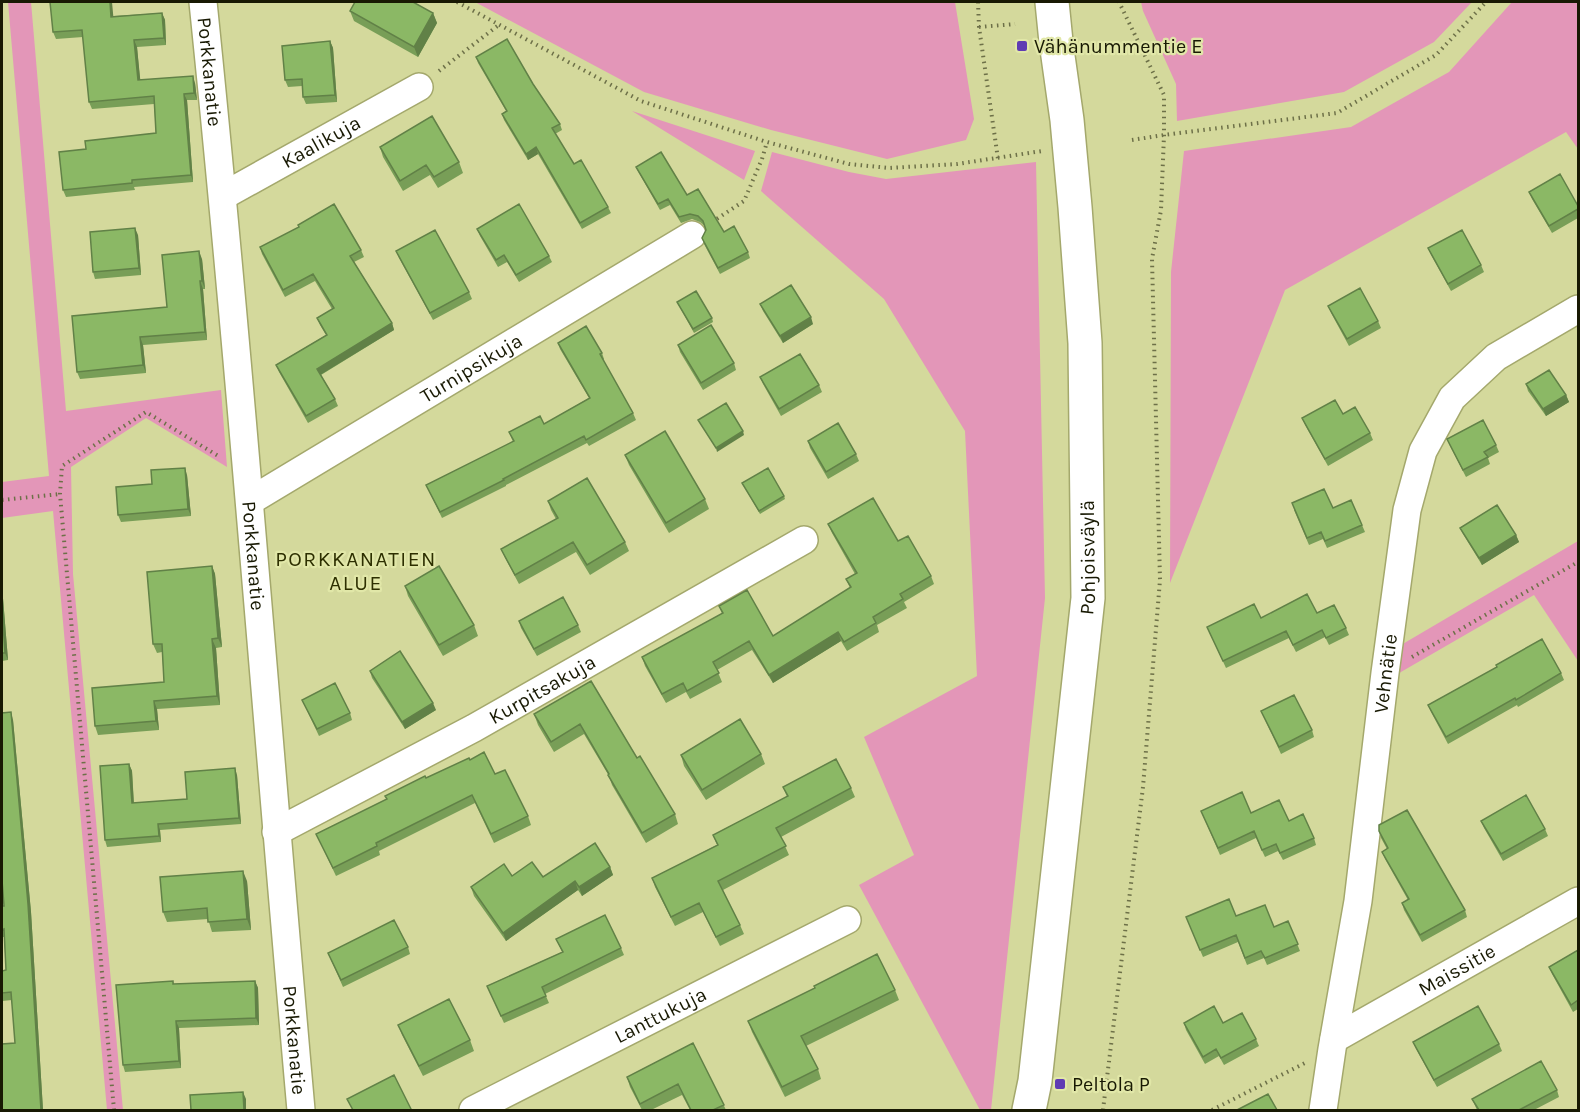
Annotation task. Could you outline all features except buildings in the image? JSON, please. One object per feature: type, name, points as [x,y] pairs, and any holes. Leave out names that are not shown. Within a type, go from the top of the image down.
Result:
[{"type":"main road","name":"Pohjoisväylä","points":[[1029,1110],[1035,1081],[1088,598],[1084,343],[1067,120],[1052,2]]},
{"type":"street","name":"Porkkanatie","points":[[203,2],[248,473],[276,832],[301,1110]]},
{"type":"street","name":"Kaalikuja","points":[[223,196],[419,87]]},
{"type":"street","name":"Turnipsikuja","points":[[250,501],[692,235]]},
{"type":"street","name":"Vehnätie","points":[[1323,1110],[1358,901],[1407,510],[1423,451],[1452,398],[1496,357],[1578,309]]},
{"type":"street","name":"Kurpitsakuja","points":[[276,832],[474,728],[804,540]]},
{"type":"street","name":"Maissitie","points":[[1333,1044],[1578,901]]},
{"type":"street","name":"Lanttukuja","points":[[473,1110],[847,920]]},
{"type":"path","points":[[457,2],[641,101],[767,142],[849,164],[889,168],[957,165],[1049,150]]},
{"type":"path","points":[[978,2],[979,27],[998,159]]},
{"type":"path","points":[[1103,1110],[1143,787],[1161,580],[1152,259],[1161,210],[1164,95],[1119,2]]},
{"type":"path","points":[[1132,141],[1337,112],[1436,55],[1486,2]]},
{"type":"path","points":[[419,87],[500,24]]},
{"type":"path","points":[[979,27],[1015,24]]},
{"type":"path","points":[[692,235],[744,201],[767,142]]},
{"type":"path","points":[[114,1110],[60,494],[62,466],[146,412],[248,473]]},
{"type":"path","points":[[2,500],[60,494]]},
{"type":"path","points":[[1385,673],[1578,562]]},
{"type":"path","points":[[1212,1110],[1333,1044]]},
{"type":"shaded area","points":[[8,2],[31,2],[66,411],[221,390],[227,467],[146,418],[71,467],[73,574],[123,1110],[107,1110],[53,511],[2,518],[2,482],[49,476]]},
{"type":"shaded area","points":[[475,2],[955,2],[974,119],[966,140],[887,159],[771,130],[644,92]]},
{"type":"shaded area","points":[[1141,2],[1472,2],[1434,42],[1344,92],[1177,121],[1176,84]]},
{"type":"shaded area","points":[[1512,2],[1578,2],[1578,149],[1566,132],[1285,290],[1170,583],[1171,272],[1184,151],[1351,127],[1449,72]]},
{"type":"shaded area","points":[[632,111],[755,151],[744,180]]},
{"type":"shaded area","points":[[772,152],[886,179],[1036,162],[1045,598],[991,1110],[980,1110],[859,885],[914,855],[864,737],[977,676],[965,431],[884,299],[761,191]]},
{"type":"shaded area","points":[[1578,541],[1578,661],[1534,595],[1394,676],[1401,645]]},
{"type":"place","name":"Vähänummentie E","points":[[1022,46]]},
{"type":"place","name":"Peltola P","points":[[1060,1084]]},
{"type":"district","name":"PORKKANATIEN ALUE","points":[[356,571]]}]
